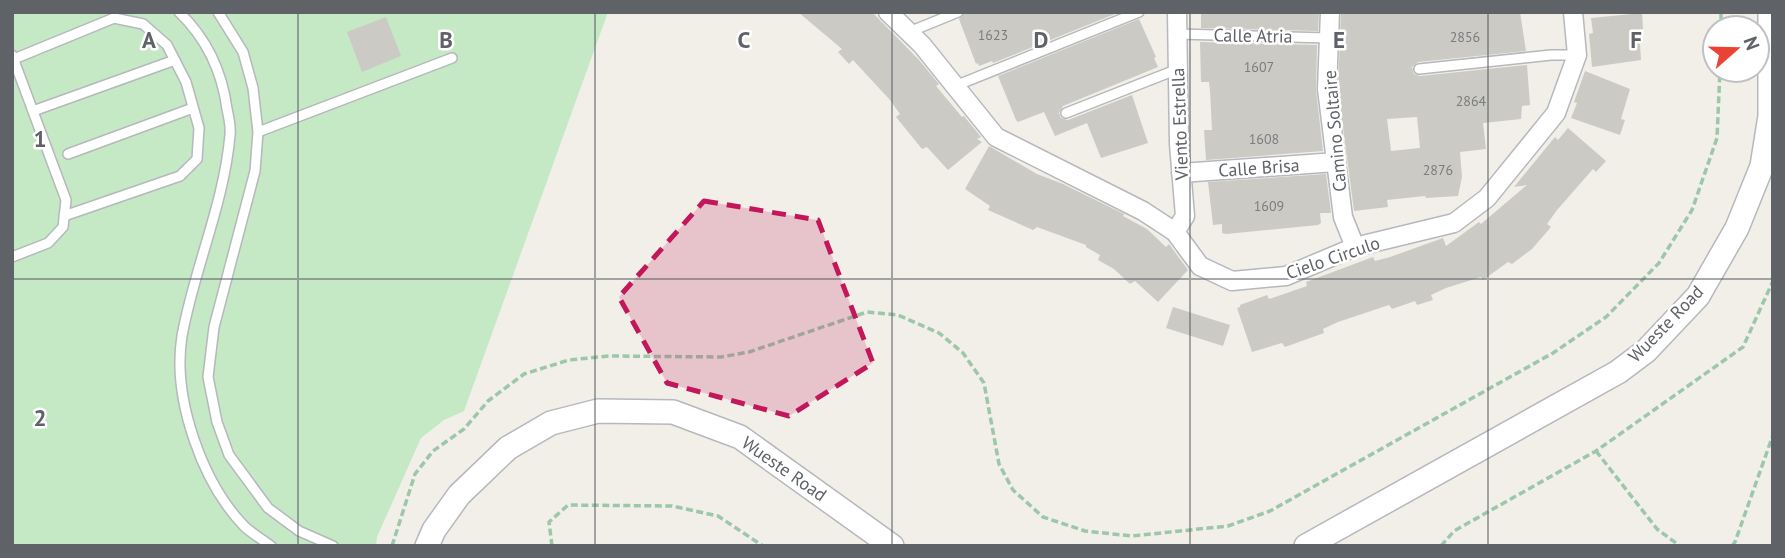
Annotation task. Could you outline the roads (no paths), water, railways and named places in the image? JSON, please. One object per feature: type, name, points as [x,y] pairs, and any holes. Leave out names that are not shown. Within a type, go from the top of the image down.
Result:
[{"type":"street","name":"Cielo Circulo","points":[[888,12],[922,45],[996,137],[1143,211],[1175,232],[1200,266],[1232,281],[1286,276],[1355,247],[1454,223],[1487,198],[1556,113],[1577,55],[1573,12]]},
{"type":"street","name":"Viento Estrella","points":[[1175,232],[1185,216],[1181,173],[1177,12]]},
{"type":"street","name":"Camino Soltaire","points":[[1330,12],[1327,89],[1343,217],[1355,247]]},
{"type":"street","name":"Wueste Road","points":[[1306,546],[1618,372],[1646,351],[1698,296],[1737,229],[1762,166],[1770,116],[1770,12]]},
{"type":"street","name":"Calle Brisa","points":[[1181,173],[1336,162]]},
{"type":"street","name":"Wueste Road","points":[[427,546],[434,530],[459,495],[508,448],[551,423],[598,411],[673,412],[740,437],[892,546]]},
{"type":"lane","points":[[179,12],[193,25],[212,54],[225,88],[230,133],[222,181],[182,338],[181,378],[185,403],[201,458],[220,494],[246,527],[271,546]]},
{"type":"lane","points":[[218,12],[243,51],[253,89],[258,132],[255,171],[214,327],[208,377],[217,422],[229,455],[268,508],[299,531],[332,546]]},
{"type":"lane","points":[[909,32],[958,12]]},
{"type":"lane","points":[[955,86],[1139,12]]},
{"type":"lane","points":[[12,257],[48,243],[63,227],[64,216],[66,200],[13,57],[114,18],[144,24],[167,45],[186,82],[199,128],[197,159],[180,176],[64,216]]},
{"type":"lane","name":"Calle Atria","points":[[1178,34],[1329,38]]},
{"type":"lane","points":[[1419,69],[1551,55],[1577,55]]},
{"type":"lane","points":[[258,132],[452,58]]},
{"type":"lane","points":[[33,111],[175,60]]},
{"type":"lane","points":[[1066,113],[1178,69]]},
{"type":"lane","points":[[68,153],[193,108]]}]
